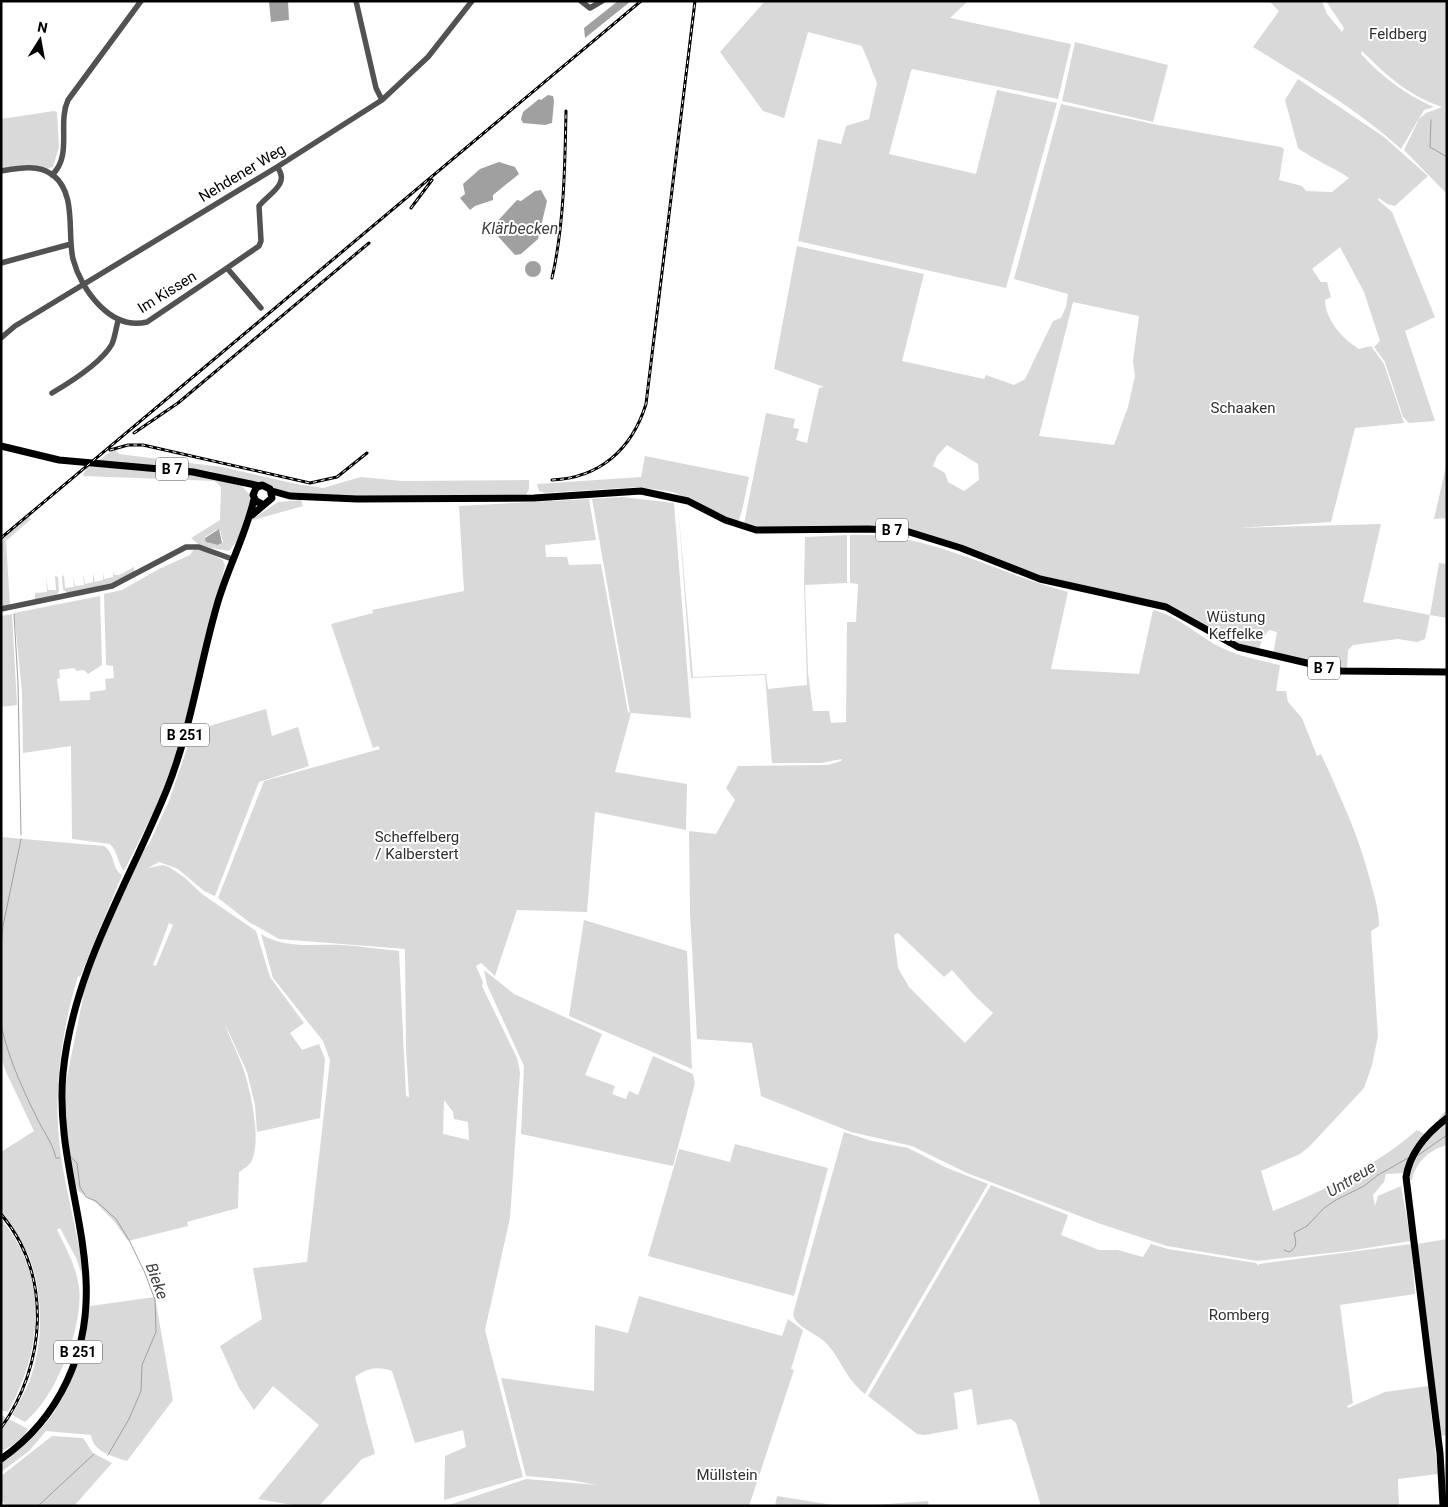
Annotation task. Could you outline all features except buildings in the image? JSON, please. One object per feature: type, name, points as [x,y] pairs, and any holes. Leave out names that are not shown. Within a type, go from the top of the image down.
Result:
[{"type":"main road","name":"B 7","points":[[1,446],[79,463],[184,470],[219,476],[243,483],[267,486],[272,491],[290,496],[352,499],[484,498],[641,492],[688,501],[726,520],[756,530],[868,529],[906,532],[961,548],[1040,579],[1166,607],[1238,647],[1341,671],[1447,672]]},
{"type":"main road","points":[[243,483],[262,504]]},
{"type":"main road","points":[[254,497],[260,486]]},
{"type":"main road","points":[[270,501],[272,491]]},
{"type":"main road","name":"B 7","points":[[262,504],[290,496]]},
{"type":"main road","name":"B 251","points":[[1,1459],[30,1436],[43,1421],[62,1391],[73,1368],[84,1332],[88,1297],[85,1257],[63,1138],[62,1091],[71,1025],[85,977],[121,889],[164,796],[178,757],[216,609],[232,559],[250,517],[254,497]]},
{"type":"main road","name":"B 251","points":[[250,517],[262,504]]},
{"type":"main road","points":[[1443,1506],[1440,1453],[1406,1181],[1411,1158],[1447,1118]]},
{"type":"street","points":[[52,175],[58,170],[63,154],[63,115],[68,100],[141,1]]},
{"type":"street","points":[[356,1],[376,88],[382,100]]},
{"type":"street","name":"Nehdener Weg","points":[[1,338],[15,326],[277,167],[382,100],[428,57],[472,1]]},
{"type":"street","points":[[581,1],[590,8],[602,1]]},
{"type":"street","name":"Im Kissen","points":[[118,321],[138,325],[147,322],[259,246],[262,241],[259,206],[273,194],[282,180],[282,175],[277,167]]},
{"type":"street","points":[[1,171],[33,168],[52,175],[60,183],[66,197],[74,263],[101,307],[118,321],[112,344],[106,352],[69,384],[52,393]]},
{"type":"street","points":[[1,263],[71,244]]},
{"type":"street","points":[[227,268],[261,308]]},
{"type":"street","points":[[1,609],[112,586],[186,547],[202,548],[232,559]]},
{"type":"green space","points":[[765,1],[968,1],[950,18],[1071,44],[1058,99],[912,69],[911,71],[889,154],[976,174],[997,90],[1057,103],[1006,288],[798,241],[818,139],[841,144],[846,126],[869,119],[877,83],[862,46],[808,32],[784,118],[763,111],[720,52]]},
{"type":"green space","name":"Feldberg","points":[[1269,1],[1322,1],[1327,14],[1342,32],[1344,28],[1326,1],[1447,1],[1447,194],[1404,150],[1419,119],[1426,113],[1442,107],[1419,97],[1399,84],[1362,51],[1361,54],[1377,70],[1404,91],[1434,107],[1424,110],[1401,149],[1348,107],[1253,47],[1279,11]]},
{"type":"green space","points":[[1075,42],[1168,65],[1153,122],[1062,101]]},
{"type":"green space","points":[[1298,79],[1384,137],[1428,176],[1395,206],[1387,204],[1379,198],[1378,200],[1392,212],[1435,317],[1405,331],[1435,421],[1409,423],[1403,417],[1385,362],[1374,347],[1380,341],[1364,292],[1340,247],[1312,269],[1321,282],[1327,282],[1331,297],[1325,300],[1328,315],[1347,340],[1359,349],[1371,346],[1384,364],[1404,423],[1355,428],[1331,522],[1238,528],[1381,524],[1363,602],[1430,615],[1425,639],[1417,642],[1398,639],[1353,645],[1348,650],[1347,669],[1273,654],[1277,632],[1269,630],[1262,639],[1259,650],[1246,647],[1222,637],[1163,604],[1042,576],[964,545],[911,530],[765,529],[744,524],[766,413],[795,419],[793,428],[799,429],[796,440],[807,443],[819,388],[824,387],[774,369],[797,246],[924,274],[902,361],[984,379],[986,375],[1014,385],[1025,379],[1053,321],[1061,318],[1066,307],[1068,294],[1014,279],[1061,104],[1158,125],[1281,147],[1284,149],[1279,180],[1302,186],[1306,191],[1332,192],[1349,178],[1298,148],[1285,100]],"holes":[[[1073,302],[1139,316],[1133,361],[1135,376],[1128,407],[1114,445],[1039,436]],[[947,445],[978,464],[979,480],[964,491],[948,482],[945,473],[933,466],[937,456]]]},
{"type":"green space","points":[[57,112],[59,147],[53,167],[45,169],[33,165],[1,168],[1,119]]},
{"type":"green space","points":[[115,449],[119,454],[222,467],[296,484],[323,488],[361,477],[402,481],[529,480],[529,489],[526,495],[377,498],[291,493],[209,471],[96,462]]},
{"type":"green space","points":[[645,456],[749,477],[738,523],[673,492],[639,487],[545,493],[539,491],[537,484],[641,477]]},
{"type":"green space","points":[[1447,462],[1447,518],[1434,519]]},
{"type":"green space","points":[[87,466],[195,474],[239,483],[250,495],[251,501],[248,516],[236,542],[229,551],[200,546],[191,538],[220,520],[221,487],[215,481],[83,476]],"holes":[[[216,530],[220,530],[223,542],[219,545],[209,543],[205,537]]]},
{"type":"green space","name":"Scheffelberg / Kalberstert","points":[[622,497],[674,503],[691,718],[631,713],[615,772],[687,784],[686,830],[595,812],[587,912],[517,910],[495,976],[481,963],[476,966],[483,982],[482,986],[517,1058],[520,1072],[510,1218],[485,1330],[523,1477],[444,1500],[445,1456],[466,1447],[463,1430],[415,1443],[392,1371],[377,1368],[368,1370],[355,1377],[375,1454],[362,1459],[320,1505],[298,1506],[258,1499],[319,1425],[273,1386],[254,1410],[239,1388],[220,1346],[262,1319],[253,1268],[307,1262],[330,1060],[323,1041],[273,978],[261,934],[270,939],[290,944],[348,945],[399,951],[406,1096],[409,1097],[406,1049],[405,949],[279,939],[249,922],[218,898],[264,781],[380,749],[378,746],[373,748],[331,624],[373,613],[372,610],[464,591],[459,506],[589,499],[596,540],[545,545],[546,557],[567,557],[569,565],[601,564],[628,712],[630,713],[592,499]],"holes":[[[444,1100],[453,1112],[454,1119],[468,1122],[469,1140],[443,1134]]]},
{"type":"green space","points":[[301,500],[303,506],[250,521],[278,502]]},
{"type":"green space","points":[[678,505],[693,677],[766,674],[768,689],[807,685],[804,584],[805,537],[847,535],[847,583],[805,585],[808,673],[813,711],[829,711],[831,723],[846,722],[847,622],[856,622],[858,584],[850,583],[850,535],[879,536],[934,546],[1068,592],[1051,669],[1139,674],[1153,610],[1171,616],[1225,649],[1280,665],[1276,691],[1286,691],[1288,702],[1302,718],[1317,756],[1321,754],[1355,832],[1375,897],[1379,926],[1371,931],[1378,1036],[1372,1065],[1364,1088],[1309,1147],[1300,1154],[1261,1171],[1273,1211],[1311,1195],[1367,1166],[1417,1130],[1425,1134],[1415,1145],[1404,1173],[1386,1174],[1384,1182],[1373,1195],[1375,1206],[1378,1196],[1401,1186],[1411,1241],[1348,1251],[1257,1261],[1167,1246],[1098,1223],[967,1173],[912,1146],[851,1132],[761,1096],[752,1043],[697,1039],[690,913],[689,831],[716,834],[735,800],[726,788],[738,766],[828,765],[842,759],[821,763],[772,763],[765,675],[691,678]],"holes":[[[898,933],[944,977],[952,970],[993,1013],[965,1043],[909,987],[898,968],[894,935]]]},
{"type":"green space","points":[[28,516],[31,519],[6,541],[10,605],[1,607],[1,538]]},
{"type":"green space","points":[[194,549],[204,551],[223,560],[225,566],[176,756],[154,811],[124,871],[115,850],[110,844],[72,839],[71,746],[23,753],[22,692],[14,613],[100,596],[102,665],[88,674],[84,670],[77,671],[74,668],[59,670],[60,678],[57,679],[60,701],[90,700],[90,692],[106,690],[105,679],[114,678],[113,666],[106,665],[104,594],[122,590],[159,569],[190,555]]},
{"type":"green space","points":[[1439,563],[1447,564],[1447,618],[1430,615]]},
{"type":"green space","points":[[134,567],[134,573],[112,583],[69,593],[63,590],[62,577],[64,575],[65,588],[74,587],[73,574],[75,586],[84,585],[83,574],[85,584],[93,582],[93,573],[95,582],[103,580],[103,572],[104,579],[113,577],[113,571],[114,575],[119,575]]},
{"type":"green space","points":[[55,576],[58,577],[59,592],[56,595],[35,601],[35,593],[47,592],[46,577],[48,590],[56,590]]},
{"type":"green space","points":[[12,614],[17,705],[1,707],[1,616]]},
{"type":"green space","points":[[266,709],[272,736],[298,727],[309,766],[259,782],[215,896],[204,891],[178,869],[159,862],[148,868],[163,865],[169,867],[184,877],[202,894],[256,931],[270,977],[304,1023],[290,1033],[302,1050],[319,1044],[325,1059],[320,1118],[257,1132],[255,1105],[247,1072],[225,1024],[247,1080],[254,1117],[256,1143],[251,1162],[239,1172],[238,1208],[187,1222],[188,1226],[128,1241],[114,1221],[95,1202],[78,1191],[71,1168],[65,1111],[66,1082],[83,998],[80,997],[92,960],[173,782],[144,849],[149,844],[169,801],[193,731]],"holes":[[[169,923],[173,925],[156,966],[153,965]]]},
{"type":"green space","points":[[1,837],[104,846],[108,849],[116,869],[122,875],[80,977],[78,976],[72,996],[61,1058],[58,1099],[59,1140],[81,1257],[82,1275],[76,1258],[60,1228],[57,1230],[78,1279],[79,1303],[77,1321],[66,1360],[57,1379],[36,1411],[25,1422],[12,1415],[29,1382],[37,1356],[40,1327],[39,1297],[28,1254],[1,1209],[1,1152],[34,1131],[6,1072],[1,1056]]},
{"type":"green space","points":[[584,920],[687,951],[692,1069],[569,1016]]},
{"type":"green space","points":[[484,970],[514,994],[602,1034],[585,1075],[615,1086],[612,1094],[626,1099],[629,1091],[638,1095],[653,1056],[693,1074],[695,1083],[673,1166],[521,1134],[524,1066],[487,985]]},
{"type":"green space","points":[[1447,1111],[1447,1145],[1440,1147],[1424,1158],[1420,1162],[1412,1180],[1407,1180],[1414,1155],[1443,1113]]},
{"type":"green space","points":[[844,1132],[872,1141],[908,1148],[947,1168],[988,1184],[865,1394],[852,1381],[831,1348],[798,1323],[793,1314]]},
{"type":"green space","points":[[735,1144],[828,1168],[794,1296],[648,1256],[679,1149],[730,1162]]},
{"type":"green space","name":"Romberg","points":[[991,1185],[1068,1215],[1061,1235],[1099,1250],[1118,1250],[1143,1257],[1151,1244],[1168,1249],[1256,1263],[1259,1266],[1259,1264],[1411,1244],[1415,1294],[1340,1305],[1353,1403],[1347,1406],[1348,1408],[1385,1392],[1428,1386],[1438,1474],[1398,1479],[1399,1506],[1041,1506],[1016,1423],[1011,1419],[977,1425],[972,1389],[954,1393],[958,1429],[925,1435],[917,1434],[868,1396]]},
{"type":"green space","points":[[1,1219],[17,1241],[28,1265],[34,1289],[36,1314],[34,1339],[28,1364],[8,1412],[1,1410]]},
{"type":"green space","points":[[1447,1239],[1447,1435],[1439,1436],[1417,1244]]},
{"type":"green space","name":"Müllstein","points":[[639,1296],[782,1336],[788,1319],[803,1330],[791,1369],[794,1370],[749,1506],[446,1506],[526,1479],[597,1485],[570,1480],[526,1476],[501,1378],[594,1391],[595,1325],[628,1333]]},
{"type":"green space","points":[[155,1297],[173,1400],[127,1461],[99,1449],[95,1446],[91,1435],[46,1431],[29,1451],[1,1472],[1,1462],[40,1429],[63,1398],[70,1384],[80,1353],[90,1306]]},
{"type":"green space","points":[[1,1415],[28,1429],[13,1445],[1,1452]]},
{"type":"green space","points":[[52,1436],[83,1438],[93,1453],[112,1463],[74,1506],[6,1506],[1,1499],[1,1476]]},
{"type":"green space","points":[[777,1496],[833,1505],[874,1505],[928,1501],[929,1506],[775,1506]]},
{"type":"water","points":[[288,1],[289,20],[271,22],[269,2]]},
{"type":"water","points":[[618,1],[631,1],[585,38],[584,28]]},
{"type":"water","points":[[548,95],[553,96],[554,101],[552,123],[545,125],[523,123],[521,119],[523,112],[539,99],[541,100]]},
{"type":"water","points":[[499,162],[515,167],[519,174],[493,195],[493,200],[475,206],[470,210],[460,198],[465,194],[463,184],[480,169]]},
{"type":"water","name":"Klärbecken","points":[[541,190],[547,201],[538,239],[521,254],[515,255],[493,231],[494,225],[517,200],[521,201],[535,191]]},
{"type":"water","points":[[533,261],[541,269],[533,277],[525,269]]},
{"type":"water","points":[[219,529],[222,543],[218,545],[206,542],[205,538]]},
{"type":"waterway","points":[[1431,120],[1430,147],[1447,157]]},
{"type":"waterway","name":"Bieke","points":[[14,614],[18,683],[21,835]]},
{"type":"waterway","name":"Bieke","points":[[1,948],[3,926],[21,839]]},
{"type":"waterway","name":"Bieke","points":[[1,1024],[7,1047],[20,1081],[56,1158],[60,1158]]},
{"type":"waterway","name":"Untreue","points":[[1417,1156],[1447,1135]]},
{"type":"waterway","name":"Bieke","points":[[71,1157],[77,1163],[80,1187],[86,1197],[96,1201],[116,1219],[129,1240],[145,1273],[155,1300],[156,1332],[142,1365],[141,1391],[129,1419],[108,1455]]},
{"type":"waterway","name":"Untreue","points":[[1284,1250],[1289,1252],[1294,1248],[1296,1242],[1294,1233],[1307,1226],[1324,1208],[1364,1186],[1378,1175],[1408,1158]]},
{"type":"waterway","name":"Bieke","points":[[38,1506],[94,1454]]},
{"type":"railway","points":[[1,538],[641,1]]},
{"type":"railway","points":[[552,480],[585,474],[612,458],[632,435],[646,404],[695,1]]},
{"type":"railway","points":[[552,278],[561,217],[566,111]]},
{"type":"railway","points":[[411,208],[432,180]]},
{"type":"railway","points":[[134,433],[178,403],[369,243]]},
{"type":"railway","points":[[110,450],[128,445],[143,445],[310,483],[337,477],[367,453]]},
{"type":"railway","points":[[1,1214],[18,1238],[29,1265],[36,1292],[37,1321],[34,1349],[27,1377],[16,1403],[1,1428]]},
{"type":"park label","name":"Schaaken","points":[[1243,408]]},
{"type":"park label","name":"Wüstung Keffelke","points":[[1236,626]]}]
